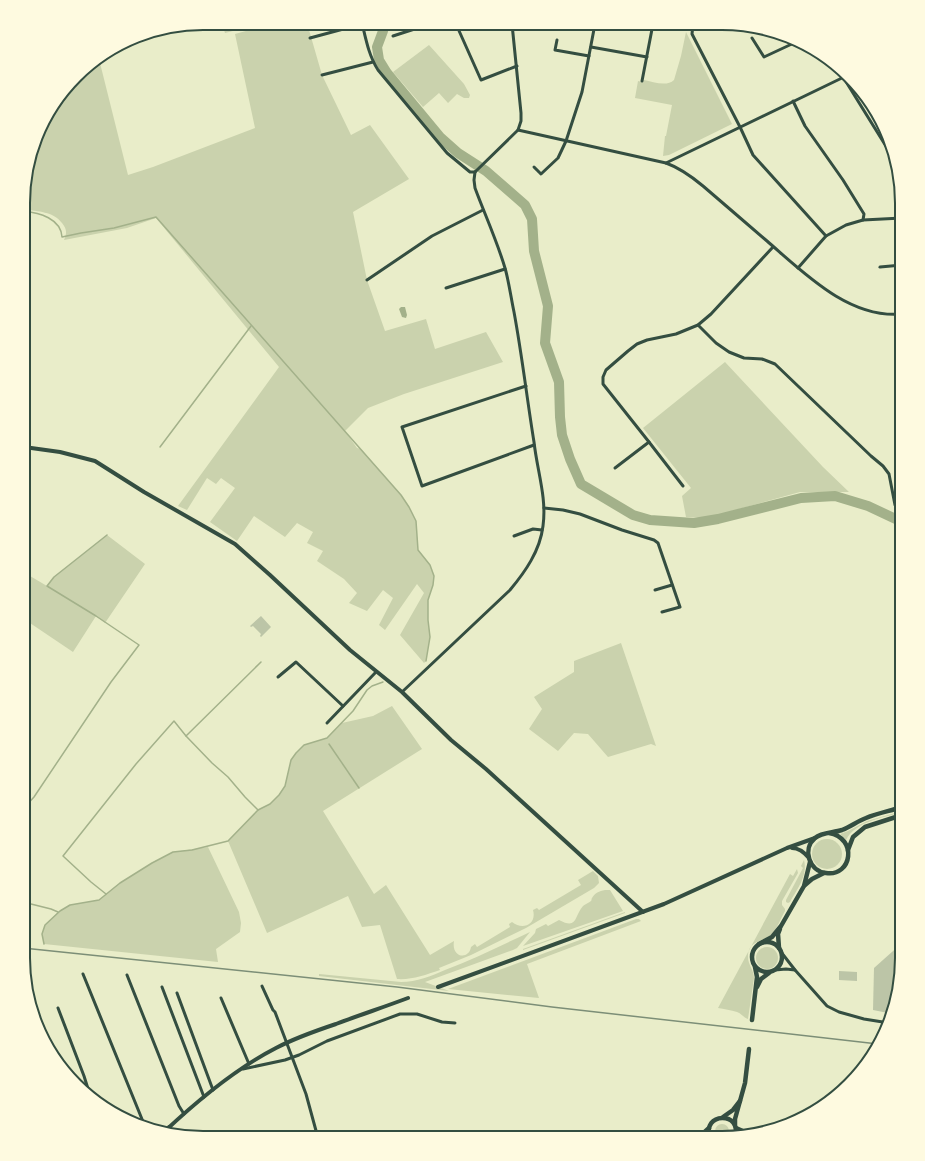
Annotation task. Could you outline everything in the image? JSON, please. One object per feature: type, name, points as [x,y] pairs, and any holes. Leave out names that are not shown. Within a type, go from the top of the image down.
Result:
[{"type":"main road","points":[[756,990],[765,974],[779,967],[781,962],[782,957],[778,934],[804,886],[810,860],[809,849],[812,841],[820,835],[843,829],[866,818],[895,809]]},
{"type":"main road","points":[[804,886],[812,879],[824,873],[840,870],[847,861],[848,850],[852,837],[865,827],[895,817]]},
{"type":"main road","points":[[829,833],[839,837],[846,845],[848,850]]},
{"type":"main road","points":[[810,860],[816,869],[824,873]]},
{"type":"main road","points":[[752,1020],[757,977],[753,962],[753,952],[759,944],[772,937],[781,926]]},
{"type":"main road","points":[[759,944],[768,942],[776,945],[780,950]]},
{"type":"main road","points":[[755,967],[761,971],[769,972]]},
{"type":"main road","points":[[737,1131],[735,1119],[745,1083],[749,1049]]},
{"type":"main road","points":[[708,1131],[714,1120],[723,1117],[733,1110],[740,1101]]},
{"type":"main road","points":[[723,1117],[730,1120],[742,1130]]},
{"type":"main road","points":[[706,1131],[709,1128]]},
{"type":"street","points":[[310,38],[340,30]]},
{"type":"street","points":[[364,30],[373,62],[378,70],[447,153],[470,172],[476,171]]},
{"type":"street","points":[[393,36],[412,30]]},
{"type":"street","points":[[459,30],[481,80],[517,66]]},
{"type":"street","points":[[402,692],[510,590],[524,574],[540,542],[544,508],[519,340],[505,269],[475,188],[474,180],[476,171],[518,130],[521,121],[513,30]]},
{"type":"street","points":[[534,167],[542,174],[558,158],[566,141],[582,92],[594,30]]},
{"type":"street","points":[[642,81],[652,30]]},
{"type":"street","points":[[692,30],[692,34],[753,155],[826,236]]},
{"type":"street","points":[[752,38],[764,57],[791,44]]},
{"type":"street","points":[[557,40],[555,50],[589,56]]},
{"type":"street","points":[[591,47],[647,57]]},
{"type":"street","points":[[322,75],[373,62]]},
{"type":"street","points":[[666,162],[712,142],[740,127],[842,79]]},
{"type":"street","points":[[849,86],[885,145]]},
{"type":"street","points":[[793,102],[805,126],[843,180],[864,214],[863,220]]},
{"type":"street","points":[[518,130],[666,162],[675,166],[692,177],[824,289],[850,304],[869,311],[882,314],[895,314]]},
{"type":"street","points":[[367,280],[432,236],[483,210]]},
{"type":"street","points":[[798,268],[826,236],[846,225],[863,220],[895,218]]},
{"type":"street","points":[[683,486],[603,384],[604,375],[606,370],[637,344],[647,340],[676,334],[698,325],[711,314],[773,247]]},
{"type":"street","points":[[880,267],[895,266]]},
{"type":"street","points":[[446,288],[505,269]]},
{"type":"street","points":[[698,325],[716,343],[729,352],[744,358],[762,359],[775,364],[883,466],[889,474],[895,505]]},
{"type":"street","points":[[526,386],[402,427],[422,486],[534,445]]},
{"type":"street","points":[[615,468],[649,442]]},
{"type":"street","points":[[30,448],[60,452],[95,461],[144,492],[235,544],[350,650],[402,692],[451,740],[643,912]]},
{"type":"street","points":[[544,508],[580,514],[654,540],[658,543],[680,607],[662,612]]},
{"type":"street","points":[[514,536],[533,530],[542,530]]},
{"type":"street","points":[[654,590],[672,585]]},
{"type":"street","points":[[278,676],[296,662],[343,706]]},
{"type":"street","points":[[327,723],[376,672]]},
{"type":"street","points":[[438,987],[664,904],[787,848],[815,838]]},
{"type":"street","points":[[787,848],[794,848],[803,851],[810,860]]},
{"type":"street","points":[[780,950],[795,970],[827,1006],[839,1012],[864,1019],[883,1022]]},
{"type":"street","points":[[775,970],[795,970]]},
{"type":"street","points":[[83,974],[142,1120]]},
{"type":"street","points":[[127,975],[179,1106],[184,1114]]},
{"type":"street","points":[[262,986],[275,1012],[287,1042],[306,1094],[316,1131]]},
{"type":"street","points":[[162,987],[204,1097]]},
{"type":"street","points":[[177,993],[213,1090]]},
{"type":"street","points":[[222,998],[249,1064]]},
{"type":"street","points":[[169,1127],[204,1097],[241,1069],[287,1042],[408,998]]},
{"type":"street","points":[[58,1008],[87,1086]]},
{"type":"street","points":[[241,1069],[292,1058],[327,1041],[400,1014],[416,1014],[442,1022],[455,1023]]},
{"type":"shaded area","points":[[224,30],[237,30],[225,33]]},
{"type":"shaded area","points":[[250,30],[309,30],[322,75],[351,135],[370,125],[409,179],[353,212],[367,280],[385,331],[426,319],[435,349],[486,332],[503,362],[404,394],[368,408],[345,431],[357,448],[361,449],[401,495],[416,521],[418,550],[430,565],[434,576],[433,585],[428,600],[430,637],[426,661],[424,663],[400,635],[424,593],[417,584],[385,630],[379,625],[393,598],[383,590],[367,611],[349,603],[357,593],[344,579],[317,561],[323,551],[307,543],[313,532],[297,523],[285,537],[254,516],[237,541],[210,522],[235,488],[221,478],[216,484],[207,478],[187,510],[178,506],[279,367],[156,218],[127,228],[64,240],[66,229],[58,219],[50,214],[30,210],[30,192],[33,169],[39,147],[48,126],[59,107],[73,89],[100,64],[128,175],[255,128],[235,34]]},
{"type":"shaded area","points":[[686,32],[732,124],[669,155],[663,156],[665,136],[672,105],[635,98],[638,81],[642,82],[644,80],[664,84],[674,80]]},
{"type":"shaded area","points":[[429,45],[464,84],[470,95],[469,98],[464,98],[457,94],[448,103],[439,93],[423,107],[393,72]]},
{"type":"shaded area","points":[[401,307],[405,307],[407,315],[406,318],[402,317],[399,309]]},
{"type":"shaded area","points":[[725,362],[823,467],[849,492],[800,492],[714,516],[704,518],[686,517],[682,496],[691,488],[643,428]]},
{"type":"shaded area","points":[[107,535],[145,564],[105,623],[96,616],[73,652],[30,623],[30,576],[47,586],[54,577]]},
{"type":"shaded area","points":[[621,643],[656,746],[651,744],[608,757],[588,734],[574,733],[558,751],[529,729],[542,709],[534,697],[574,672],[574,661]]},
{"type":"shaded area","points":[[392,706],[422,749],[323,811],[374,894],[386,885],[430,955],[454,941],[455,951],[458,954],[467,954],[471,947],[475,944],[477,947],[510,927],[509,924],[512,922],[520,926],[528,925],[533,919],[533,910],[537,908],[539,910],[581,885],[578,880],[593,871],[598,876],[599,883],[594,888],[526,928],[471,955],[439,968],[440,970],[408,979],[397,979],[380,925],[362,927],[348,896],[267,933],[228,841],[258,810],[270,804],[279,795],[285,786],[291,760],[304,745],[327,738],[342,723],[373,716]]},
{"type":"shaded area","points":[[895,813],[863,824],[856,828],[846,840],[840,834],[848,831],[867,821]]},
{"type":"shaded area","points":[[827,839],[833,840],[841,848],[841,860],[833,868],[827,869],[821,868],[813,860],[812,854],[813,848],[821,840]]},
{"type":"shaded area","points":[[208,847],[239,912],[241,923],[240,932],[216,949],[218,962],[44,944],[42,934],[45,925],[58,912],[70,905],[99,900],[120,883],[173,852]]},
{"type":"shaded area","points":[[804,860],[805,866],[803,877],[796,892],[788,903],[786,900],[803,868],[801,866]]},
{"type":"shaded area","points":[[797,869],[798,873],[782,901],[785,911],[777,927],[771,935],[751,947],[790,874],[793,876]]},
{"type":"shaded area","points":[[605,890],[610,890],[623,911],[523,946],[535,933],[536,929],[546,924],[548,926],[559,920],[565,923],[573,923],[583,906],[591,901],[596,894]]},
{"type":"shaded area","points":[[625,913],[523,950],[523,949]]},
{"type":"shaded area","points":[[636,919],[641,921],[527,964],[539,998],[448,989]]},
{"type":"shaded area","points":[[530,932],[517,948],[513,950],[425,982],[449,991],[319,976],[319,974],[401,982],[418,980],[456,966]]},
{"type":"shaded area","points":[[767,947],[775,950],[778,958],[775,966],[767,969],[759,966],[756,958],[759,950]]},
{"type":"shaded area","points":[[750,949],[748,960],[754,978],[748,1019],[737,1012],[718,1008]]},
{"type":"shaded area","points":[[719,1124],[725,1124],[729,1128],[729,1131],[715,1131],[715,1128]]},
{"type":"building","points":[[261,616],[271,627],[261,637],[261,634],[253,626],[250,626]]},
{"type":"building","points":[[895,949],[894,981],[886,1013],[873,1010],[874,968]]},
{"type":"building","points":[[839,971],[857,972],[857,981],[839,980]]},
{"type":"waterway","points":[[383,30],[377,47],[379,60],[387,73],[440,137],[458,153],[486,171],[525,205],[532,219],[534,251],[548,306],[545,343],[559,382],[562,435],[570,459],[581,484],[633,515],[650,520],[694,523],[718,519],[801,498],[835,496],[868,506],[895,519]]},
{"type":"waterway","points":[[30,212],[43,215],[54,221],[61,231],[62,237],[114,228],[156,217],[401,495],[409,507],[416,521],[418,550],[430,565],[434,576],[433,585],[428,600],[430,637],[426,661]]},
{"type":"waterway","points":[[160,447],[251,326]]},
{"type":"waterway","points":[[30,801],[111,682],[139,645],[47,586],[54,577],[107,535]]},
{"type":"waterway","points":[[186,736],[261,662]]},
{"type":"waterway","points":[[44,944],[42,934],[45,925],[60,911],[70,905],[99,900],[120,883],[173,852],[192,850],[228,841],[258,810],[270,804],[279,795],[285,786],[291,760],[296,753],[304,745],[327,738],[353,711],[367,690],[372,686],[383,682]]},
{"type":"waterway","points":[[106,894],[63,856],[136,764],[174,721],[186,736],[228,777],[258,810]]},
{"type":"waterway","points":[[329,744],[359,788]]},
{"type":"waterway","points":[[30,904],[58,912]]},
{"type":"railway","points":[[30,949],[397,987],[552,1007],[872,1043]]}]
